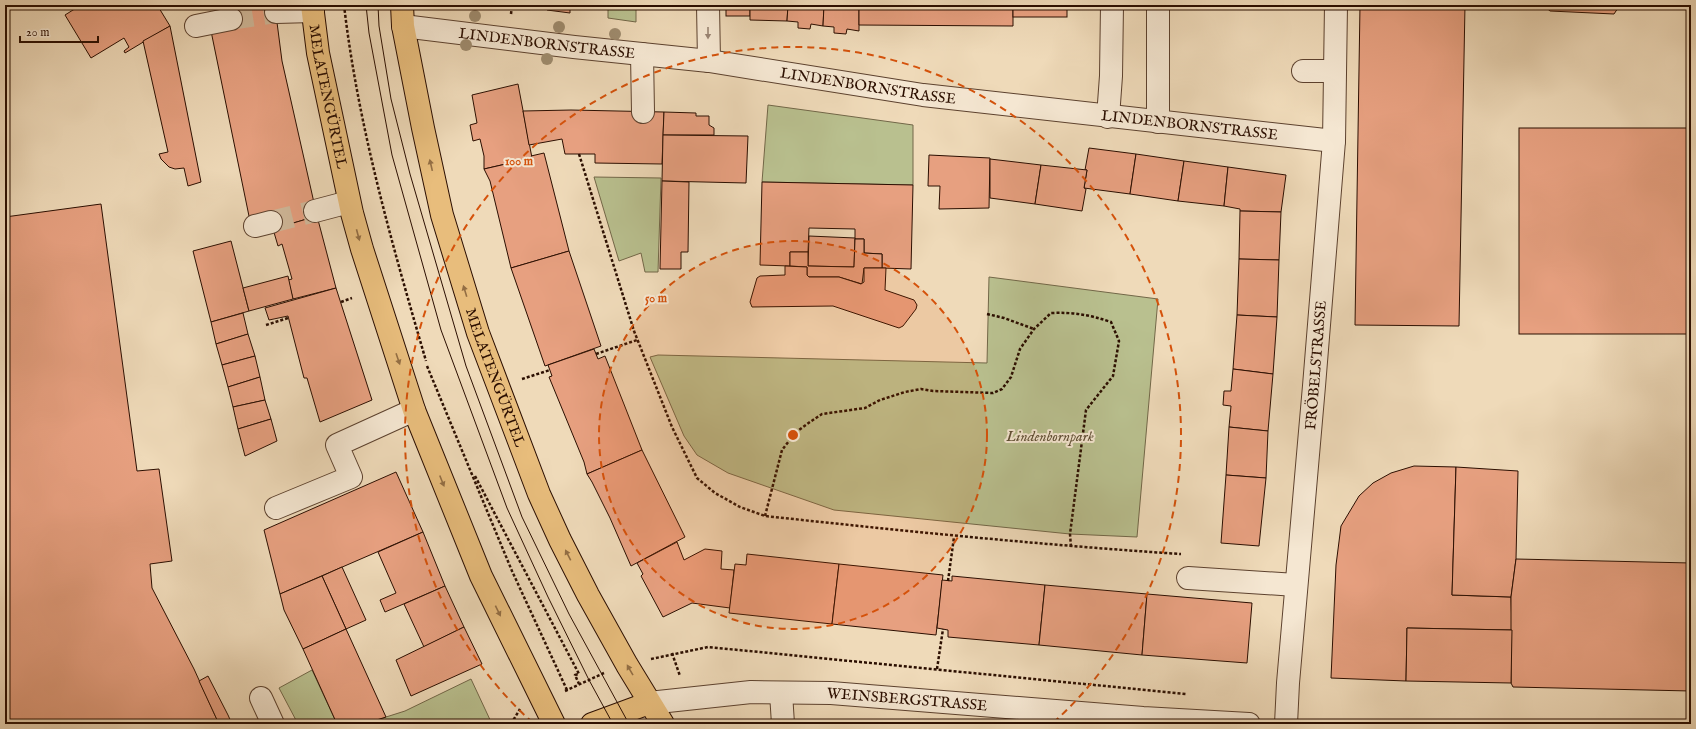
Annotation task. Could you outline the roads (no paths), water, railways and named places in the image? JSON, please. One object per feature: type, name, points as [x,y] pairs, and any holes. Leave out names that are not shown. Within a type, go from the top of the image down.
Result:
[{"type":"main road","name":"MELATENGÜRTEL","points":[[402,5],[404,26],[423,128],[442,215],[478,333],[539,494],[560,540],[588,595],[627,665],[663,724]]},
{"type":"main road","name":"MELATENGÜRTEL","points":[[313,8],[318,54],[350,202],[362,249],[414,410],[480,576],[554,724]]},
{"type":"main road","name":"WEINSBERGSTRASSE","points":[[592,724],[649,703]]},
{"type":"street","points":[[708,5],[709,61]]},
{"type":"street","points":[[1108,117],[1111,76],[1112,5]]},
{"type":"street","points":[[1158,5],[1158,122]]},
{"type":"street","name":"FRÖBELSTRASSE","points":[[1286,724],[1288,683],[1334,141],[1336,5]]},
{"type":"street","points":[[276,12],[313,8]]},
{"type":"street","points":[[196,26],[230,19]]},
{"type":"street","name":"LINDENBORNSTRASSE","points":[[404,26],[709,61],[923,95],[1108,117],[1334,141]]},
{"type":"street","points":[[642,54],[643,112]]},
{"type":"street","points":[[1303,71],[1335,71]]},
{"type":"street","points":[[315,211],[350,202]]},
{"type":"street","points":[[276,508],[351,477],[337,445],[414,410]]},
{"type":"street","points":[[1188,578],[1296,586]]},
{"type":"street","name":"WEINSBERGSTRASSE","points":[[649,703],[751,692],[831,693],[1193,723],[1249,724]]},
{"type":"street","points":[[780,693],[783,724]]},
{"type":"street","points":[[261,698],[273,724]]},
{"type":"tunnel","points":[[231,19],[276,12]]},
{"type":"tunnel","points":[[271,222],[315,211]]},
{"type":"tram line","points":[[366,5],[369,33],[392,155],[441,330],[507,508],[548,597],[589,680],[613,724]]},
{"type":"tram line","points":[[378,5],[379,26],[391,99],[410,174],[466,366],[522,517],[569,614],[629,724]]},
{"type":"park label","name":"Lindenbornpark","points":[[1050,436]]}]
